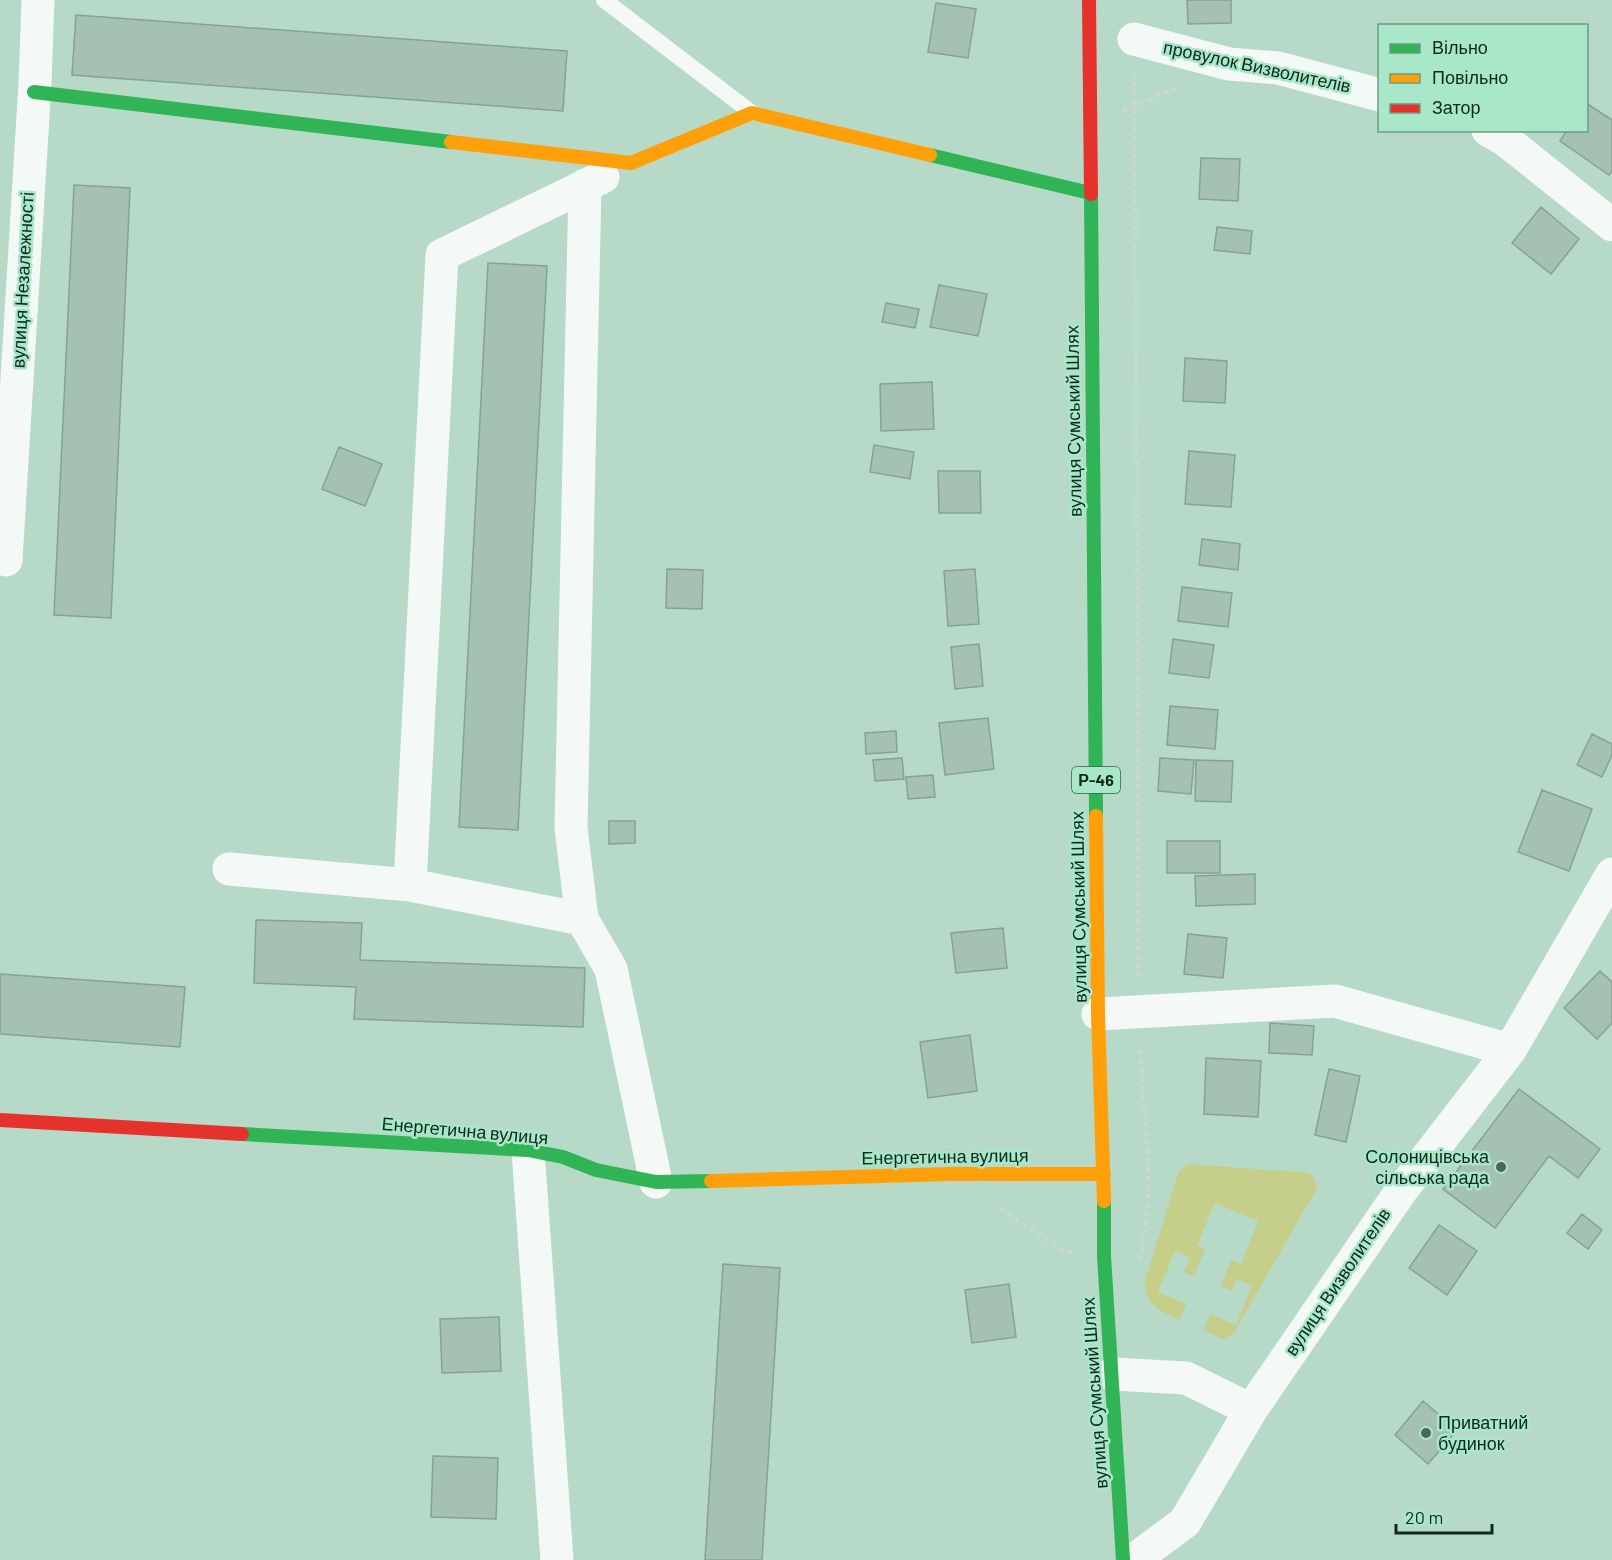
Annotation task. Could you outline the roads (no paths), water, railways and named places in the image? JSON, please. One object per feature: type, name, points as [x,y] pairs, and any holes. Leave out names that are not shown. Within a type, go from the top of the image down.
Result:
[{"type":"street","name":"вулиця Незалежності","points":[[6,560],[38,0]]},
{"type":"street","name":"вулиця Сумський Шлях","points":[[1089,0],[1098,1014],[1104,1174],[1104,1256],[1123,1560]]},
{"type":"street","name":"провулок Визволителів","points":[[1134,39],[1229,64],[1278,68],[1378,93]]},
{"type":"street","points":[[34,92],[632,163]]},
{"type":"street","points":[[410,885],[442,255],[632,163],[752,113],[1090,193]]},
{"type":"street","points":[[1492,132],[1504,139],[1612,225]]},
{"type":"street","points":[[585,185],[571,828],[582,919],[611,969],[656,1182]]},
{"type":"street","points":[[230,869],[410,885],[582,919]]},
{"type":"street","name":"вулиця Визволителів","points":[[1134,1560],[1185,1522],[1251,1410],[1401,1191],[1510,1050],[1612,874]]},
{"type":"street","points":[[1098,1014],[1335,1001],[1510,1050]]},
{"type":"street","name":"Енергетична вулиця","points":[[0,1120],[528,1150],[562,1157],[596,1170],[656,1182],[950,1174],[1104,1174]]},
{"type":"street","points":[[528,1150],[557,1560]]},
{"type":"street","points":[[1112,1374],[1186,1378],[1251,1410]]},
{"type":"lane","points":[[603,0],[752,113]]},
{"type":"place","name":"Солоницівська сільська рада","points":[[1501,1167]]},
{"type":"place","name":"Приватний будинок","points":[[1426,1433]]}]
